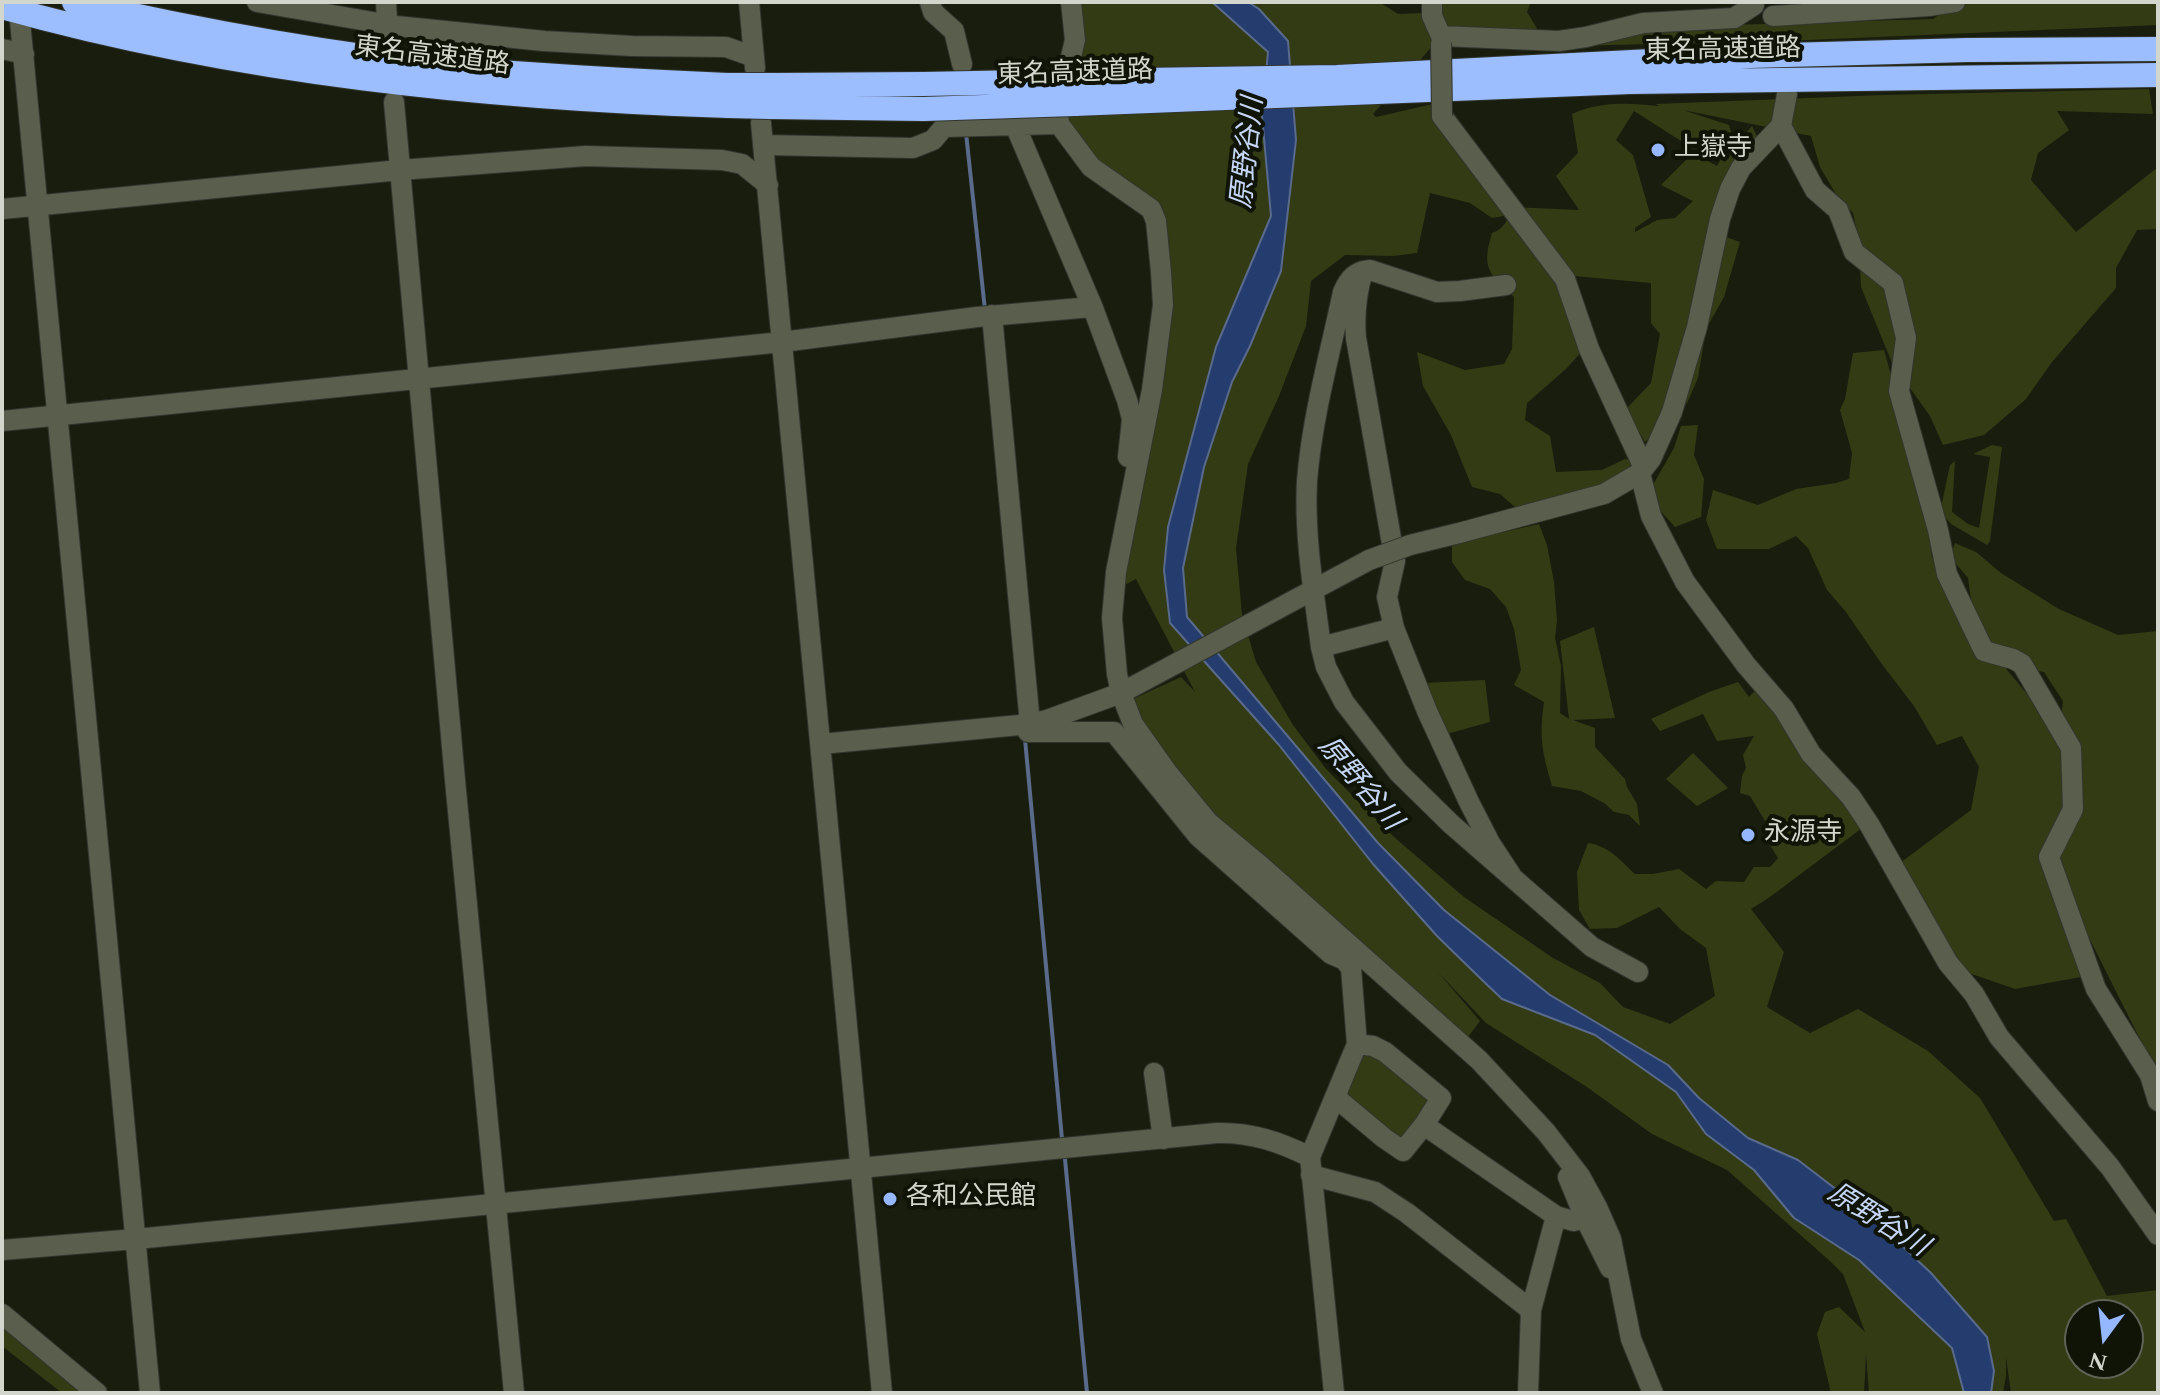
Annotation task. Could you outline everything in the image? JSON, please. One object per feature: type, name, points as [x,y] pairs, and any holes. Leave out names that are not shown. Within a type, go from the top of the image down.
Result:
[{"type":"highway","name":"東名高速道路","points":[[74,2],[265,41],[406,61],[728,96],[769,105],[924,109],[1075,92]]},
{"type":"highway","name":"東名高速道路","points":[[11,14],[159,45],[404,84],[635,103],[728,96]]},
{"type":"highway","name":"東名高速道路","points":[[1337,85],[1750,56],[2158,49]]},
{"type":"highway","name":"東名高速道路","points":[[769,105],[923,84],[1075,92],[1337,85],[2158,75]]},
{"type":"street","points":[[257,2],[388,32],[632,46],[726,47],[754,63],[749,2]]},
{"type":"street","points":[[386,2],[388,32]]},
{"type":"street","points":[[930,2],[933,12],[954,31],[962,64]]},
{"type":"street","points":[[1071,2],[1075,40],[1071,57],[1061,73],[1057,98],[1059,124],[1091,167],[1151,209],[1156,221],[1163,305],[1145,432],[1116,572]]},
{"type":"street","points":[[1432,2],[1432,16],[1441,39],[1442,116],[1565,279],[1589,349],[1642,470],[1651,516],[1685,582],[1746,665],[1784,709],[1811,754],[1851,797],[1948,963],[1974,994],[1999,1037],[2110,1167],[2158,1235]]},
{"type":"street","points":[[1773,16],[1955,2]]},
{"type":"street","points":[[1441,39],[1559,41],[1643,23],[1734,18],[1753,3],[1773,16],[1782,35]]},
{"type":"street","points":[[11,14],[24,54],[150,1393]]},
{"type":"street","points":[[2,49],[24,54]]},
{"type":"street","points":[[821,744],[1030,724],[1058,716],[1124,692],[1369,560],[1410,545],[1604,494],[1642,470],[1651,459],[1672,412],[1697,327],[1720,219],[1730,189],[1741,168],[1781,126],[1787,94]]},
{"type":"street","points":[[394,102],[514,1393]]},
{"type":"street","points":[[769,105],[764,145],[882,1393]]},
{"type":"street","points":[[764,145],[913,148],[933,140],[944,127],[968,122],[1059,124]]},
{"type":"street","points":[[1015,125],[1092,307],[1132,419],[1115,533],[1112,618],[1117,674],[1133,724],[1209,823],[1479,1060],[1580,1176],[1611,1239],[1631,1339],[1653,1393]]},
{"type":"street","points":[[1781,126],[1815,190],[1838,210],[1854,252],[1893,283],[1906,338],[1899,391],[1938,530],[1947,574],[1984,651],[2022,664],[2071,748],[2073,809],[2049,857],[2096,989],[2150,1075],[2158,1101]]},
{"type":"street","points":[[2,209],[400,170],[586,156],[728,153],[768,185]]},
{"type":"street","points":[[1506,285],[1437,292],[1370,270],[1350,277],[1343,292],[1312,442],[1307,483],[1305,595],[1326,667],[1344,702],[1398,772],[1451,824],[1592,947],[1638,972]]},
{"type":"street","points":[[1363,271],[1356,292],[1354,315],[1395,561],[1387,597],[1394,628],[1427,711],[1469,802],[1511,875]]},
{"type":"street","points":[[2,421],[782,342],[992,315],[1092,307]]},
{"type":"street","points":[[992,315],[1030,724]]},
{"type":"street","points":[[1321,647],[1394,628]]},
{"type":"street","points":[[1007,726],[1016,731],[1042,733],[1114,732],[1198,836],[1331,954],[1345,960]]},
{"type":"street","points":[[1247,855],[1278,895],[1336,949],[1351,968],[1357,1044],[1311,1166],[1334,1393]]},
{"type":"street","points":[[1335,1097],[1403,1151],[1441,1098],[1385,1052],[1373,1046],[1357,1044]]},
{"type":"street","points":[[1154,1073],[1163,1139]]},
{"type":"street","points":[[1424,1125],[1556,1216],[1573,1221],[1585,1218]]},
{"type":"street","points":[[2,1250],[1237,1132],[1272,1140],[1311,1166],[1375,1192],[1407,1213],[1531,1310]]},
{"type":"street","points":[[1554,1143],[1585,1218],[1622,1293]]},
{"type":"street","points":[[1528,1393],[1531,1310],[1556,1216]]},
{"type":"street","points":[[2,1314],[97,1393]]},
{"type":"green space","points":[[1069,2],[1379,2],[1398,14],[1423,13],[1435,43],[1373,114],[1376,117],[1433,104],[1509,215],[1492,218],[1470,203],[1430,193],[1417,253],[1345,255],[1311,281],[1306,326],[1248,464],[1236,548],[1242,615],[1256,662],[1293,725],[1326,769],[1394,837],[1464,897],[1553,958],[1600,983],[1623,1007],[1670,1024],[1715,996],[1706,948],[1680,929],[1659,907],[1617,928],[1590,929],[1579,910],[1577,872],[1588,843],[1608,850],[1635,874],[1679,869],[1706,889],[1716,881],[1744,882],[1754,867],[1770,867],[1778,858],[1766,839],[1771,831],[1750,796],[1740,793],[1746,768],[1743,755],[1754,736],[1717,741],[1703,714],[1660,731],[1651,719],[1738,682],[1749,697],[1760,685],[1866,825],[1751,909],[1784,952],[1767,1007],[1810,1033],[1858,1009],[1928,1051],[1980,1098],[2054,1221],[2066,1219],[2107,1296],[2158,1290],[2158,1393],[2011,1393],[2006,1357],[2003,1393],[1869,1393],[1866,1354],[1864,1393],[1831,1393],[1817,1334],[1825,1312],[1839,1307],[1865,1332],[1843,1274],[1831,1262],[1727,1170],[1652,1134],[1587,1087],[1486,1023],[1437,971],[1480,1021],[1465,1041],[1209,814],[1141,720],[1133,699],[1181,677],[1195,692],[1136,579],[1119,588],[1158,346],[1151,209],[1059,124]]},
{"type":"green space","points":[[1434,2],[1531,2],[1527,12],[1544,40],[1447,43]]},
{"type":"green space","points":[[1957,2],[2158,2],[2158,25],[1808,40],[1573,46],[1648,30],[1697,26],[1933,19]]},
{"type":"green space","points":[[2149,89],[2153,114],[2057,111],[2069,130],[2038,153],[2031,180],[2076,232],[2158,167],[2158,229],[2137,230],[2116,268],[2116,288],[2052,362],[2026,399],[1984,435],[1943,445],[1930,416],[1892,363],[1861,287],[1859,241],[1853,213],[1837,196],[1820,167],[1811,136],[1683,110],[1729,125],[1735,146],[1752,126],[1757,136],[1741,168],[1726,237],[1740,242],[1724,297],[1706,329],[1698,378],[1687,403],[1645,442],[1626,409],[1651,383],[1660,334],[1651,323],[1651,283],[1563,275],[1583,350],[1527,403],[1525,420],[1550,436],[1556,472],[1602,470],[1625,459],[1633,460],[1625,479],[1521,509],[1500,494],[1472,487],[1451,435],[1423,386],[1417,352],[1465,370],[1504,364],[1512,349],[1514,297],[1490,270],[1487,255],[1492,233],[1505,223],[1511,207],[1579,210],[1556,176],[1578,153],[1572,114],[1615,104],[1659,106],[1656,104]],"holes":[[[1634,111],[1681,141],[1710,152],[1735,147],[1717,166],[1693,153],[1661,185],[1693,201],[1675,218],[1657,220],[1635,232],[1635,228],[1651,217],[1633,155],[1616,140]]]},
{"type":"green space","points":[[1884,350],[1926,501],[1932,558],[1939,562],[1971,600],[1968,578],[1950,557],[1955,543],[1976,552],[2001,573],[2059,609],[2118,635],[2158,631],[2158,1070],[2070,900],[2083,958],[2081,977],[2015,989],[1963,971],[1900,863],[1971,810],[1979,767],[1962,736],[1937,745],[1914,706],[1827,590],[1808,548],[1796,536],[1769,549],[1717,549],[1706,520],[1713,490],[1758,505],[1796,489],[1849,479],[1852,453],[1840,410],[1845,399],[1853,353]],"holes":[[[2003,665],[2044,672],[2063,701],[2061,735]]]},
{"type":"green space","points":[[1698,425],[1694,455],[1704,479],[1701,517],[1675,527],[1655,505],[1654,483],[1674,448],[1681,426]]},
{"type":"green space","points":[[1992,445],[2002,447],[1987,545],[1951,524],[1943,515],[1942,503],[1950,465],[1955,461],[1952,512],[1979,528],[1990,457],[1973,454]]},
{"type":"green space","points":[[1539,524],[1547,545],[1554,582],[1555,638],[1561,666],[1560,713],[1569,719],[1560,641],[1594,627],[1615,718],[1573,720],[1595,728],[1595,747],[1625,779],[1637,804],[1640,826],[1629,815],[1614,812],[1581,791],[1552,786],[1542,744],[1544,702],[1514,685],[1521,670],[1514,629],[1506,607],[1490,589],[1465,580],[1452,562],[1452,544]]},
{"type":"green space","points":[[1485,680],[1490,722],[1443,735],[1423,683]]},
{"type":"green space","points":[[1693,753],[1728,788],[1697,806],[1666,779]]},
{"type":"green space","points":[[1359,1048],[1371,1049],[1438,1099],[1403,1147],[1338,1096]]},
{"type":"green space","points":[[2,1328],[43,1353],[86,1393],[62,1393],[2,1346]]},
{"type":"water","points":[[1212,2],[1248,2],[1259,9],[1288,41],[1296,140],[1281,271],[1232,382],[1204,467],[1183,568],[1187,617],[1378,843],[1444,910],[1550,995],[1668,1065],[1699,1098],[1748,1138],[1798,1160],[1867,1213],[1931,1273],[1987,1337],[1994,1371],[1991,1393],[1964,1393],[1952,1348],[1859,1260],[1794,1218],[1754,1170],[1706,1134],[1676,1092],[1595,1035],[1502,999],[1437,936],[1373,864],[1279,745],[1170,623],[1164,570],[1168,527],[1216,347],[1271,216],[1262,116],[1268,52]]},
{"type":"waterway","points":[[966,133],[985,310]]},
{"type":"waterway","points":[[1025,739],[1062,1139]]},
{"type":"waterway","points":[[1065,1159],[1087,1393]]},
{"type":"tunnel","points":[[1782,35],[1785,70]]},
{"type":"place","name":"上嶽寺","points":[[1658,150]]},
{"type":"place","name":"永源寺","points":[[1748,835]]},
{"type":"place","name":"各和公民館","points":[[890,1199]]},
{"type":"water label","name":"原野谷川","points":[[1250,153]]},
{"type":"water label","name":"原野谷川","points":[[1358,785]]},
{"type":"water label","name":"原野谷川","points":[[1877,1222]]}]
